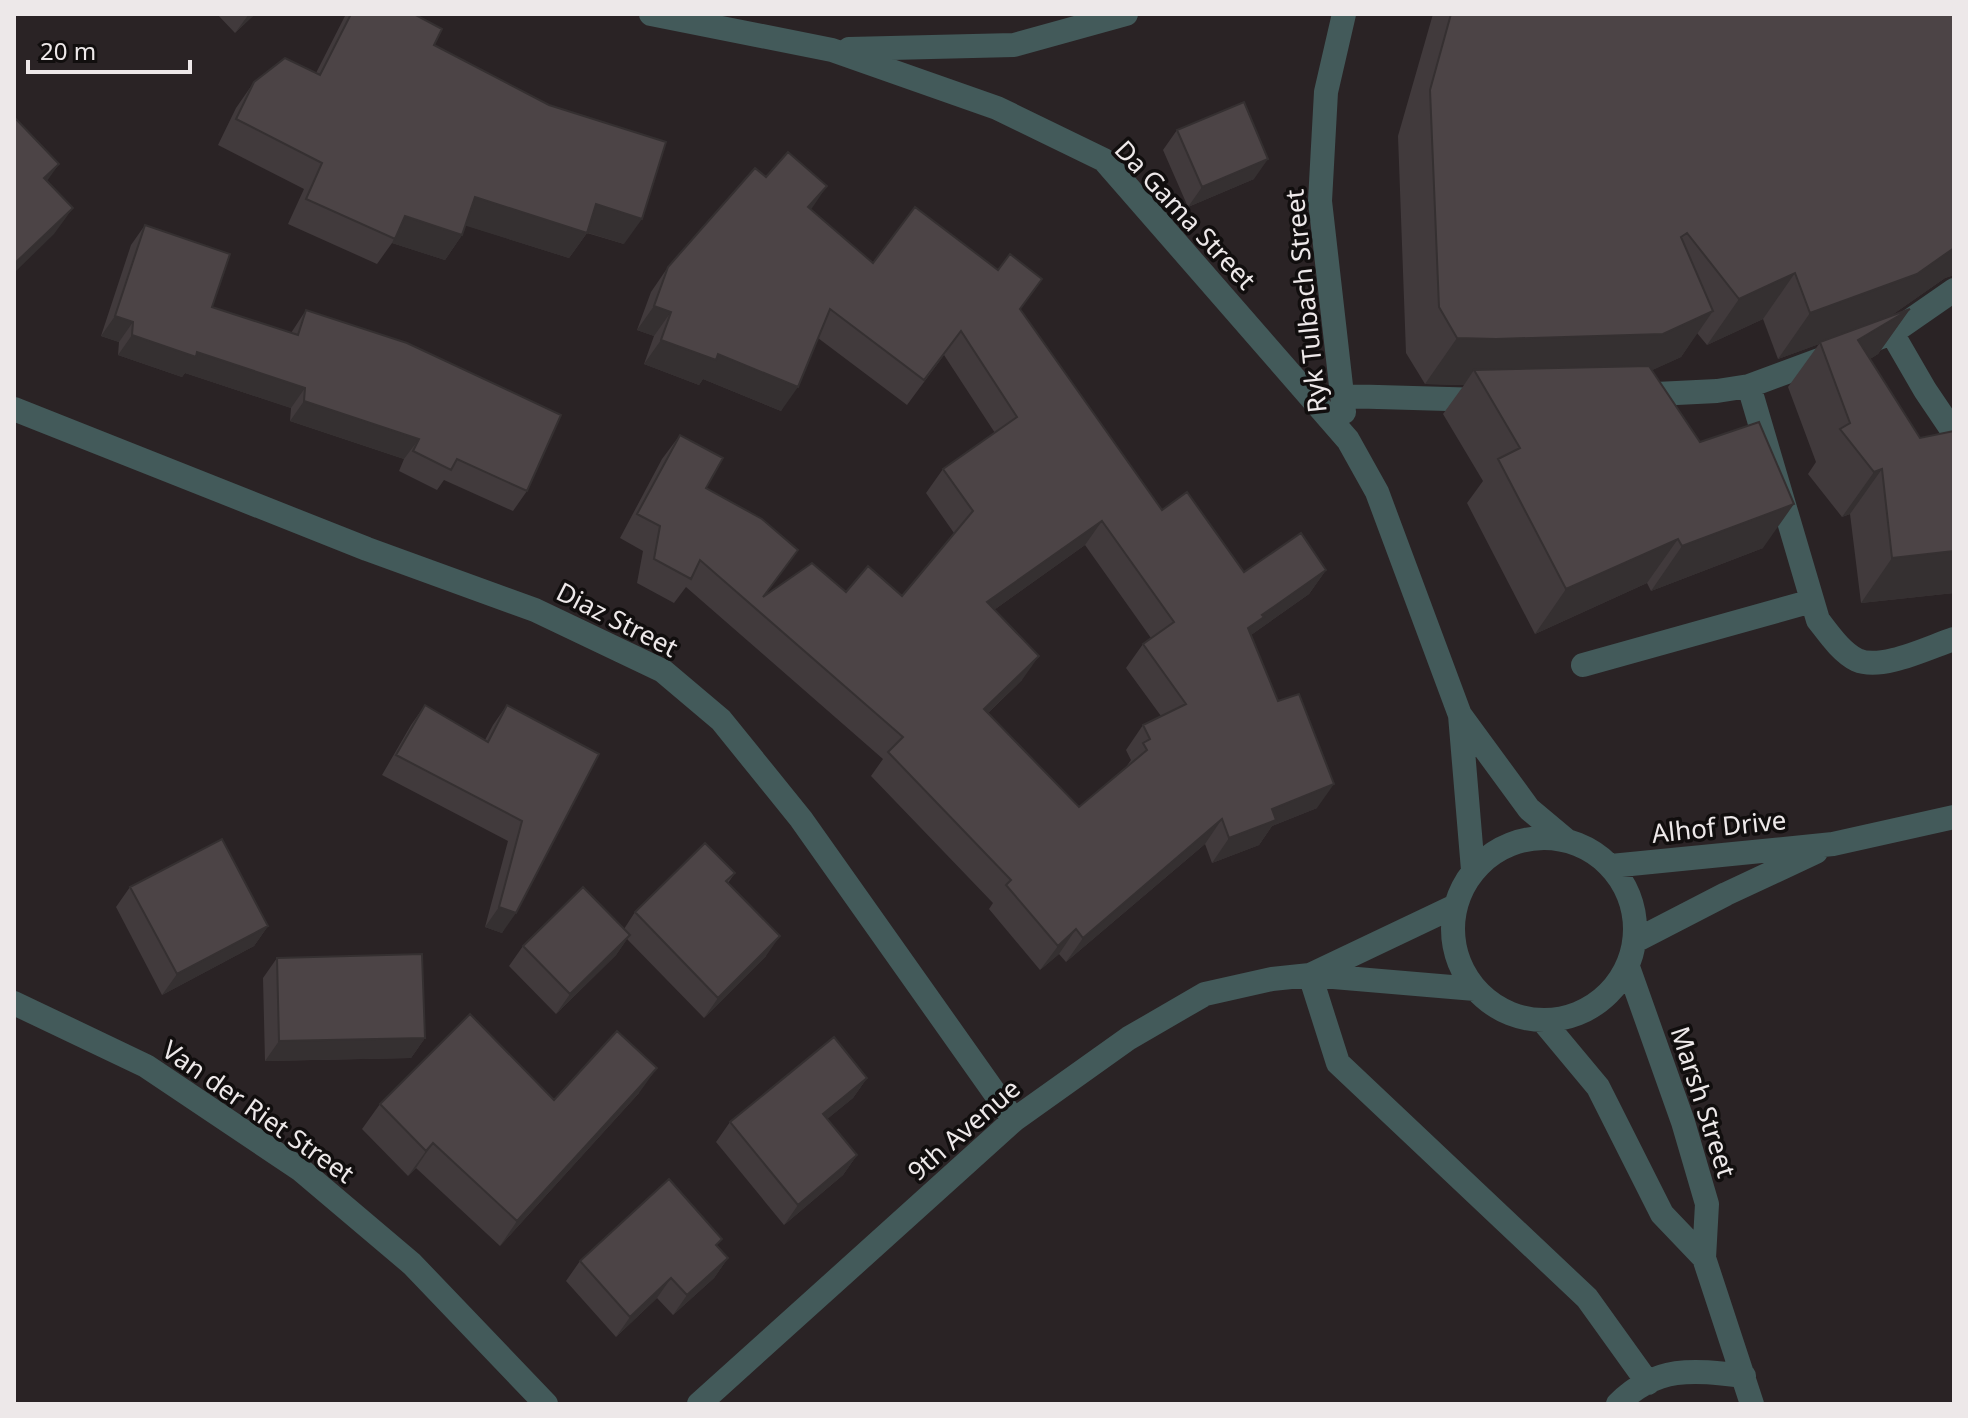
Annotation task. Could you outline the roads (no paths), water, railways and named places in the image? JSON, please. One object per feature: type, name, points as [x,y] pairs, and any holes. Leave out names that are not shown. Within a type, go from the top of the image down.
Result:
[{"type":"street","name":"Da Gama Street","points":[[651,14],[832,50],[997,108],[1104,160],[1348,440],[1377,492],[1460,715],[1473,870]]},
{"type":"street","points":[[832,50],[1014,45],[1126,14]]},
{"type":"street","name":"Ryk Tulbach Street","points":[[1344,14],[1326,92],[1320,201],[1348,440]]},
{"type":"street","points":[[1605,396],[1717,391],[1749,386],[1892,333],[1954,290]]},
{"type":"street","points":[[1892,333],[1954,433]]},
{"type":"street","points":[[1749,386],[1818,620],[1835,642],[1859,661],[1885,663],[1954,639]]},
{"type":"street","points":[[1343,396],[1511,399]]},
{"type":"street","name":"Diaz Street","points":[[14,409],[367,549],[535,610],[663,671],[721,720],[801,819],[1014,1120]]},
{"type":"street","points":[[1583,665],[1812,601]]},
{"type":"street","name":"Da Gama Street","points":[[1460,715],[1529,809],[1566,840]]},
{"type":"street","name":"Alhof Drive","points":[[1611,866],[1833,844],[1954,817]]},
{"type":"street","points":[[1541,837],[1566,840],[1591,850],[1611,866],[1626,888],[1634,914],[1635,941],[1628,967],[1613,989],[1593,1007],[1569,1018],[1543,1021],[1517,1017],[1494,1006],[1475,989],[1459,964],[1452,935],[1455,906],[1473,870],[1492,853],[1516,841],[1541,837]]},
{"type":"street","name":"Alhof Drive","points":[[1635,941],[1833,844]]},
{"type":"street","name":"9th Avenue","points":[[1310,975],[1455,906]]},
{"type":"street","name":"Marsh Street","points":[[1628,967],[1683,1122],[1707,1204],[1704,1258],[1752,1404]]},
{"type":"street","points":[[1310,975],[1338,1063],[1587,1298],[1648,1383]]},
{"type":"street","name":"9th Avenue","points":[[699,1404],[1014,1120],[1129,1038],[1205,994],[1272,979],[1310,975],[1475,989]]},
{"type":"street","name":"Van der Riet Street","points":[[14,1003],[146,1066],[301,1170],[412,1264],[546,1404]]},
{"type":"street","name":"Marsh Street","points":[[1543,1021],[1598,1087],[1662,1214],[1704,1258]]},
{"type":"street","points":[[1618,1404],[1648,1383],[1677,1371],[1744,1376]]}]
